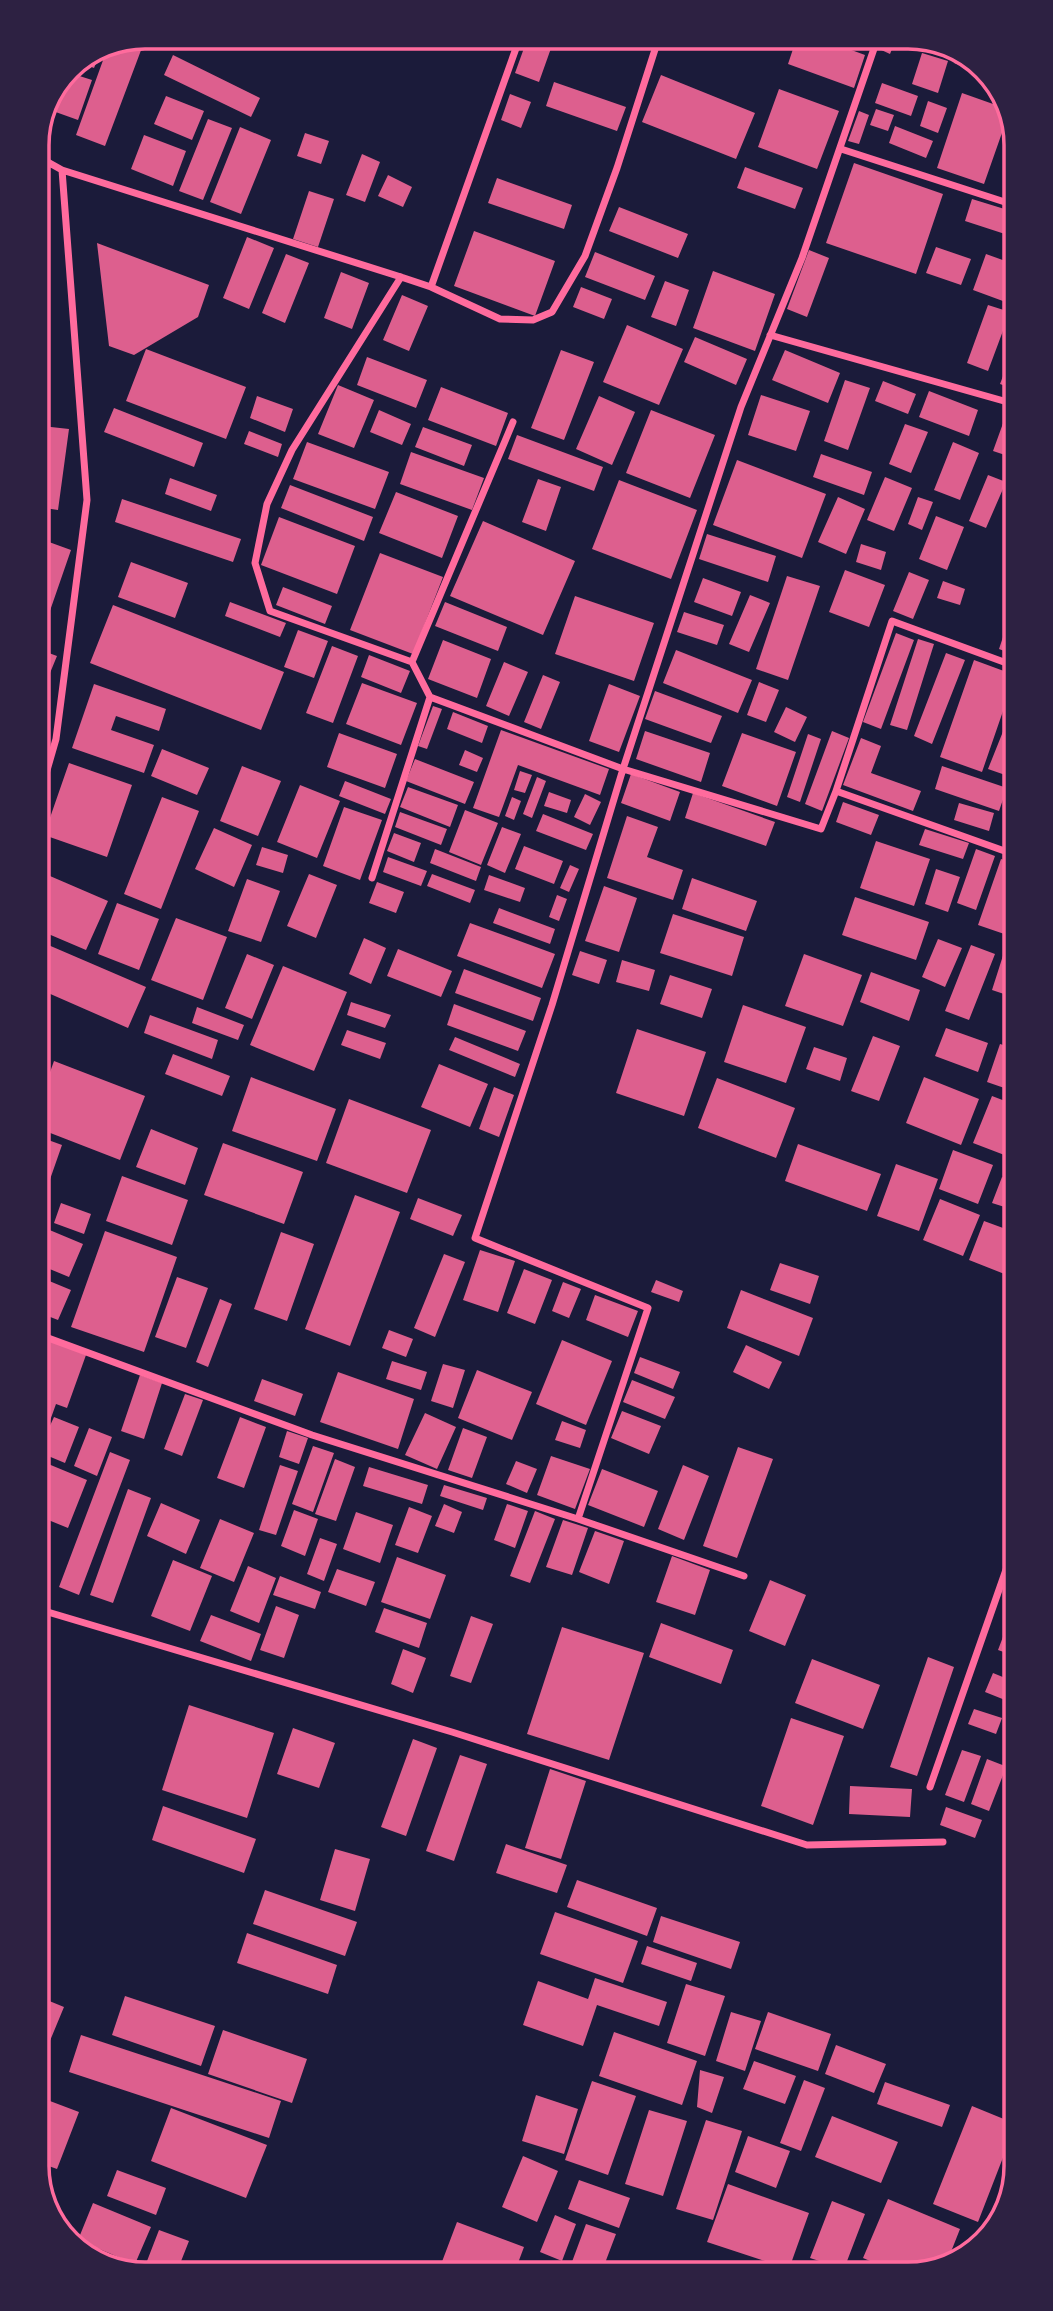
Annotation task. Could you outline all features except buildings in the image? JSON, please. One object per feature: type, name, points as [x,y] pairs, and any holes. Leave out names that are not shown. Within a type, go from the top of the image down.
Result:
[{"type":"street","points":[[431,287],[516,49]]},
{"type":"street","points":[[49,163],[62,170],[431,287],[500,319],[533,320],[552,312],[585,256],[617,169],[655,49]]},
{"type":"street","points":[[578,1519],[648,1308],[475,1238],[741,407],[802,258],[874,49]]},
{"type":"street","points":[[841,149],[1004,202]]},
{"type":"street","points":[[49,763],[56,739],[87,499],[62,170]]},
{"type":"street","points":[[401,277],[292,450],[267,504],[255,563],[270,611],[412,662],[430,697],[623,769],[821,829],[892,621],[1004,661]]},
{"type":"street","points":[[770,335],[1004,401]]},
{"type":"street","points":[[412,662],[513,422]]},
{"type":"street","points":[[372,878],[430,697]]},
{"type":"street","points":[[836,791],[1004,851]]},
{"type":"street","points":[[49,1338],[312,1435],[578,1519],[744,1576]]},
{"type":"street","points":[[930,1787],[1004,1576]]},
{"type":"street","points":[[49,1612],[452,1732],[807,1845],[943,1842]]}]
